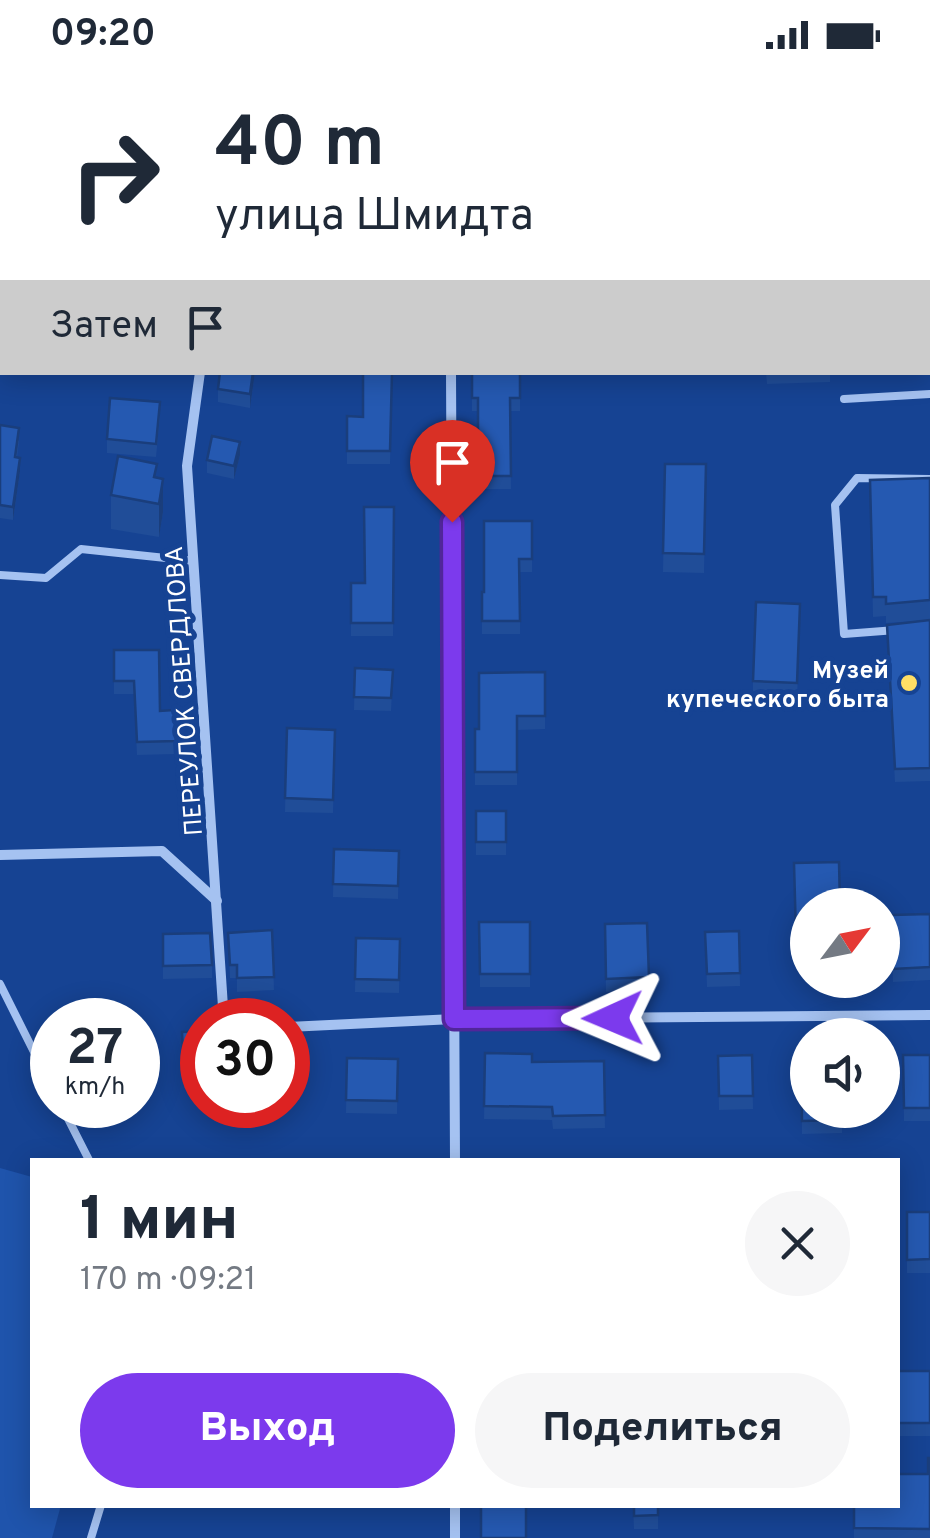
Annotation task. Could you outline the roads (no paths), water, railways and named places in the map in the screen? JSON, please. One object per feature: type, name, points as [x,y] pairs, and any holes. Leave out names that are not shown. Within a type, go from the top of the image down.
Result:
[{"type":"street","name":"ПЕРЕУЛОК СВЕРДЛОВА","points":[[200,375],[187,466],[223,998]]},
{"type":"street","points":[[451,375],[454,1158]]},
{"type":"street","points":[[0,855],[162,850],[218,902]]},
{"type":"street","points":[[310,1027],[454,1019],[930,1014]]},
{"type":"street","points":[[455,1508],[455,1538]]},
{"type":"lane","points":[[844,399],[930,394]]},
{"type":"lane","points":[[913,628],[844,634],[834,505],[857,478],[930,480]]},
{"type":"lane","points":[[0,575],[46,578],[81,550],[194,561]]},
{"type":"lane","points":[[0,984],[30,1044]]},
{"type":"lane","points":[[73,1128],[88,1158]]},
{"type":"lane","points":[[91,1538],[100,1508]]},
{"type":"place","name":"Музей купеческого быта","points":[[909,683]]}]
